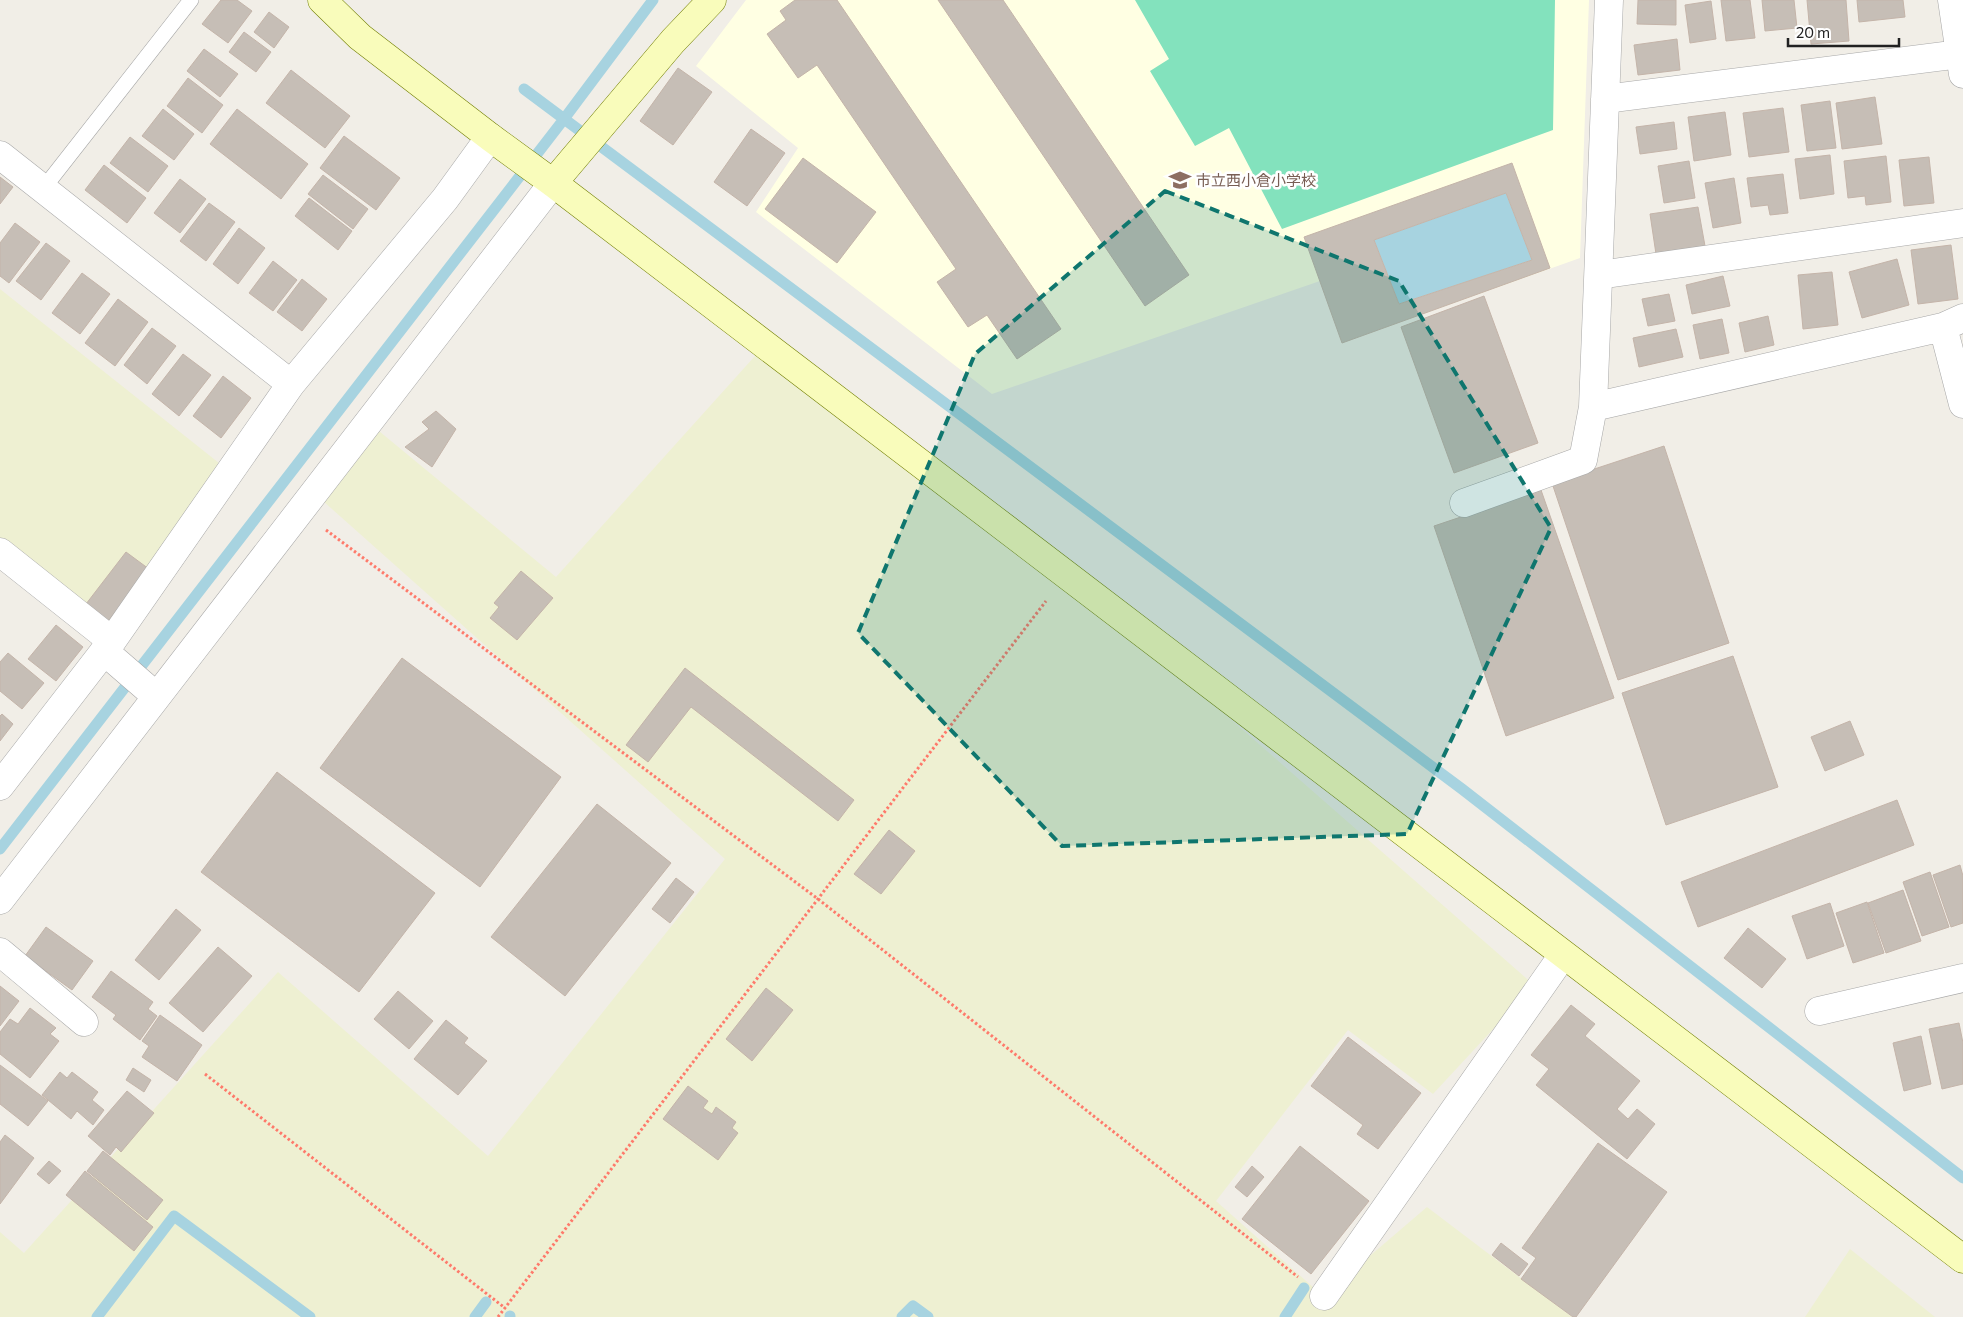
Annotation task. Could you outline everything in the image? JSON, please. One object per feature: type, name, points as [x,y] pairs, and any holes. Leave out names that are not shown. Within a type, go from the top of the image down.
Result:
[{"type":"street","points":[[322,0],[360,37],[499,144],[1963,1259]]},
{"type":"street","points":[[0,900],[152,692],[300,510],[550,182],[574,158],[673,41],[712,0]]},
{"type":"street","points":[[1464,503],[1583,460],[1593,407],[1609,0]]},
{"type":"street","points":[[1606,99],[1961,64],[1952,0]]},
{"type":"street","points":[[0,786],[108,649],[291,384],[445,199],[499,144]]},
{"type":"street","points":[[0,155],[291,384]]},
{"type":"street","points":[[1598,275],[1963,223]]},
{"type":"street","points":[[1593,407],[1953,322],[1963,404]]},
{"type":"street","points":[[0,552],[108,649],[152,692]]},
{"type":"street","points":[[0,952],[84,1022]]},
{"type":"street","points":[[1324,1296],[1563,954]]},
{"type":"street","points":[[1819,1011],[1963,978]]},
{"type":"lane","points":[[43,188],[191,0]]},
{"type":"path","points":[[300,510],[818,899],[1324,1296]]},
{"type":"path","points":[[498,1317],[1066,575]]},
{"type":"path","points":[[205,1074],[505,1308]]},
{"type":"highlighted area","points":[[1165,191],[1399,281],[1551,528],[1407,834],[1062,846],[858,633],[975,354]]},
{"type":"shaded area","name":"市立西小倉小学校","points":[[746,0],[1589,0],[1580,258],[1342,343],[1320,281],[992,394],[756,212],[798,148],[696,66]]},
{"type":"shaded area","points":[[0,289],[224,467],[111,626],[0,543]]},
{"type":"shaded area","points":[[765,345],[1066,575],[1534,985],[1433,1094],[1348,1030],[1216,1201],[1323,1296],[1427,1207],[1572,1317],[0,1317],[0,1232],[24,1253],[278,972],[488,1156],[725,859],[314,493],[368,422],[556,577]]},
{"type":"shaded area","points":[[1850,1249],[1935,1317],[1805,1317]]},
{"type":"green space","points":[[1135,0],[1555,0],[1553,130],[1282,229],[1229,128],[1195,146],[1150,71],[1169,59]]},
{"type":"water","points":[[1506,193],[1532,260],[1399,304],[1374,240]]},
{"type":"building","points":[[221,0],[237,0],[252,11],[228,43],[202,24]]},
{"type":"building","points":[[795,0],[837,0],[1061,329],[1017,359],[987,315],[968,327],[937,282],[956,269],[817,65],[798,78],[767,34],[786,20],[780,11]]},
{"type":"building","points":[[938,0],[1003,0],[1189,275],[1145,306]]},
{"type":"building","points":[[1638,0],[1676,0],[1676,25],[1637,24]]},
{"type":"building","points":[[1721,0],[1750,0],[1755,38],[1726,41]]},
{"type":"building","points":[[1762,0],[1794,0],[1797,28],[1765,31]]},
{"type":"building","points":[[1807,0],[1846,0],[1849,41],[1811,44]]},
{"type":"building","points":[[1857,0],[1903,0],[1905,17],[1859,22]]},
{"type":"building","points":[[1711,1],[1716,39],[1690,43],[1685,5]]},
{"type":"building","points":[[269,12],[289,27],[274,48],[254,32]]},
{"type":"building","points":[[244,32],[271,52],[256,72],[229,52]]},
{"type":"building","points":[[1677,39],[1680,70],[1638,75],[1634,45]]},
{"type":"building","points":[[204,49],[238,74],[220,97],[187,71]]},
{"type":"building","points":[[678,68],[712,92],[673,145],[640,121]]},
{"type":"building","points":[[291,70],[350,116],[325,148],[266,103]]},
{"type":"building","points":[[188,78],[223,105],[202,133],[167,106]]},
{"type":"building","points":[[1875,97],[1882,144],[1842,149],[1836,103]]},
{"type":"building","points":[[1830,101],[1836,148],[1807,151],[1801,105]]},
{"type":"building","points":[[1783,108],[1789,152],[1749,157],[1743,113]]},
{"type":"building","points":[[163,109],[194,134],[174,160],[142,136]]},
{"type":"building","points":[[237,109],[308,164],[281,199],[210,144]]},
{"type":"building","points":[[1725,112],[1731,155],[1694,161],[1688,117]]},
{"type":"building","points":[[1674,122],[1677,149],[1640,154],[1636,127]]},
{"type":"building","points":[[751,129],[785,153],[747,206],[714,182]]},
{"type":"building","points":[[344,136],[400,178],[376,210],[320,168]]},
{"type":"building","points":[[130,137],[168,166],[148,192],[110,163]]},
{"type":"building","points":[[1830,155],[1834,194],[1800,199],[1795,159]]},
{"type":"building","points":[[1886,156],[1891,202],[1866,205],[1865,196],[1848,198],[1844,161]]},
{"type":"building","points":[[1929,157],[1934,203],[1904,206],[1899,160]]},
{"type":"building","points":[[803,158],[876,212],[837,263],[765,209]]},
{"type":"building","points":[[1689,161],[1695,198],[1664,203],[1658,166]]},
{"type":"building","points":[[1512,163],[1550,268],[1342,343],[1304,237]],"holes":[[[1506,193],[1532,260],[1399,304],[1374,240]]]},
{"type":"building","points":[[104,165],[146,198],[127,223],[85,190]]},
{"type":"building","points":[[1783,174],[1788,213],[1770,215],[1768,205],[1751,207],[1747,178]]},
{"type":"building","points":[[323,175],[368,209],[353,229],[308,194]]},
{"type":"building","points":[[0,177],[13,187],[0,204]]},
{"type":"building","points":[[1734,178],[1741,223],[1713,228],[1705,183]]},
{"type":"building","points":[[180,179],[206,199],[180,233],[154,213]]},
{"type":"building","points":[[309,198],[352,231],[338,250],[295,216]]},
{"type":"building","points":[[209,203],[235,222],[206,261],[180,241]]},
{"type":"building","points":[[1698,207],[1705,246],[1656,254],[1650,214]]},
{"type":"building","points":[[15,223],[40,242],[9,283],[0,276],[0,243]]},
{"type":"building","points":[[239,228],[265,248],[238,284],[213,264]]},
{"type":"building","points":[[46,243],[70,261],[41,300],[16,281]]},
{"type":"building","points":[[1951,245],[1958,299],[1918,304],[1911,250]]},
{"type":"building","points":[[1897,259],[1909,305],[1862,318],[1849,272]]},
{"type":"building","points":[[273,261],[297,280],[273,311],[249,293]]},
{"type":"building","points":[[1832,272],[1838,325],[1803,329],[1798,275]]},
{"type":"building","points":[[82,273],[110,294],[80,334],[52,313]]},
{"type":"building","points":[[1723,276],[1730,306],[1692,314],[1686,285]]},
{"type":"building","points":[[302,279],[327,299],[302,331],[277,312]]},
{"type":"building","points":[[1669,294],[1675,321],[1648,326],[1642,299]]},
{"type":"building","points":[[1484,296],[1538,443],[1454,473],[1401,327]]},
{"type":"building","points":[[118,299],[148,322],[115,366],[85,343]]},
{"type":"building","points":[[1768,316],[1774,345],[1745,352],[1739,323]]},
{"type":"building","points":[[1722,319],[1729,353],[1700,359],[1693,325]]},
{"type":"building","points":[[152,328],[176,346],[147,384],[124,365]]},
{"type":"building","points":[[1676,329],[1683,357],[1639,367],[1633,338]]},
{"type":"building","points":[[183,354],[211,375],[179,416],[152,394]]},
{"type":"building","points":[[223,376],[251,398],[221,438],[193,416]]},
{"type":"building","points":[[436,411],[456,429],[432,467],[405,447],[429,429],[422,422]]},
{"type":"building","points":[[1664,446],[1729,643],[1618,680],[1552,483]]},
{"type":"building","points":[[1541,490],[1614,698],[1506,736],[1434,526]]},
{"type":"building","points":[[126,552],[149,569],[108,621],[86,604]]},
{"type":"building","points":[[521,571],[553,598],[517,640],[490,618],[499,607],[494,603]]},
{"type":"building","points":[[56,625],[83,647],[56,681],[28,659]]},
{"type":"building","points":[[8,653],[44,683],[22,709],[0,691],[0,662]]},
{"type":"building","points":[[1733,656],[1778,787],[1666,825],[1622,693]]},
{"type":"building","points":[[402,658],[561,777],[480,887],[320,768]]},
{"type":"building","points":[[685,668],[854,800],[838,821],[691,707],[648,762],[626,745]]},
{"type":"building","points":[[2,714],[13,724],[0,741],[0,716]]},
{"type":"building","points":[[1850,721],[1864,755],[1825,771],[1811,737]]},
{"type":"building","points":[[277,772],[435,893],[359,992],[201,872]]},
{"type":"building","points":[[1897,800],[1914,845],[1698,927],[1681,882]]},
{"type":"building","points":[[597,804],[671,863],[565,996],[491,937]]},
{"type":"building","points":[[889,830],[915,851],[881,894],[854,874]]},
{"type":"building","points":[[1960,865],[1963,876],[1963,923],[1951,927],[1933,875]]},
{"type":"building","points":[[1930,872],[1949,927],[1922,936],[1903,882]]},
{"type":"building","points":[[676,878],[694,892],[670,923],[652,909]]},
{"type":"building","points":[[1903,890],[1921,941],[1886,953],[1868,903]]},
{"type":"building","points":[[1867,902],[1884,953],[1853,963],[1836,913]]},
{"type":"building","points":[[1830,903],[1844,946],[1807,959],[1792,916]]},
{"type":"building","points":[[176,909],[201,930],[159,980],[135,960]]},
{"type":"building","points":[[46,927],[93,961],[72,990],[25,956]]},
{"type":"building","points":[[1748,928],[1786,959],[1762,988],[1724,958]]},
{"type":"building","points":[[218,947],[252,976],[203,1032],[169,1003]]},
{"type":"building","points":[[111,971],[153,1002],[148,1009],[157,1016],[140,1040],[113,1019],[116,1015],[92,997]]},
{"type":"building","points":[[0,986],[19,1001],[0,1026]]},
{"type":"building","points":[[766,988],[793,1010],[752,1061],[726,1039]]},
{"type":"building","points":[[398,991],[433,1021],[409,1049],[374,1019]]},
{"type":"building","points":[[1571,1005],[1595,1024],[1585,1036],[1640,1081],[1617,1109],[1628,1119],[1637,1109],[1655,1124],[1627,1159],[1536,1085],[1549,1069],[1531,1055]]},
{"type":"building","points":[[30,1008],[56,1028],[50,1034],[59,1041],[30,1078],[0,1054],[0,1032],[10,1019],[18,1024]]},
{"type":"building","points":[[160,1015],[202,1045],[177,1081],[142,1057],[149,1046],[142,1041]]},
{"type":"building","points":[[446,1020],[468,1038],[464,1043],[487,1061],[458,1095],[414,1059]]},
{"type":"building","points":[[1959,1023],[1963,1043],[1963,1084],[1942,1089],[1929,1029]]},
{"type":"building","points":[[1921,1036],[1931,1084],[1904,1091],[1893,1043]]},
{"type":"building","points":[[1348,1037],[1421,1093],[1378,1149],[1357,1134],[1363,1125],[1311,1086]]},
{"type":"building","points":[[0,1065],[48,1101],[28,1126],[0,1104]]},
{"type":"building","points":[[133,1068],[151,1080],[144,1092],[126,1080]]},
{"type":"building","points":[[60,1072],[67,1078],[72,1072],[98,1092],[92,1100],[104,1110],[93,1125],[77,1111],[71,1119],[42,1095]]},
{"type":"building","points":[[688,1086],[708,1101],[703,1108],[712,1114],[716,1107],[736,1122],[732,1128],[738,1133],[718,1160],[663,1119]]},
{"type":"building","points":[[127,1091],[154,1113],[121,1152],[116,1147],[110,1155],[88,1136]]},
{"type":"building","points":[[5,1135],[34,1158],[0,1204],[0,1142]]},
{"type":"building","points":[[1598,1143],[1667,1192],[1576,1317],[1573,1317],[1521,1279],[1536,1258],[1522,1248]]},
{"type":"building","points":[[1300,1146],[1369,1201],[1311,1274],[1242,1219]]},
{"type":"building","points":[[103,1151],[163,1200],[147,1220],[87,1171]]},
{"type":"building","points":[[49,1161],[61,1171],[49,1184],[37,1174]]},
{"type":"building","points":[[1252,1166],[1264,1177],[1247,1197],[1235,1187]]},
{"type":"building","points":[[85,1171],[153,1227],[134,1251],[66,1195]]},
{"type":"building","points":[[1501,1243],[1528,1264],[1519,1276],[1492,1255]]},
{"type":"waterway","points":[[0,849],[564,119],[653,0]]},
{"type":"waterway","points":[[524,89],[1462,789],[1963,1178]]},
{"type":"waterway","points":[[97,1317],[174,1216],[310,1317]]},
{"type":"waterway","points":[[1285,1317],[1304,1288]]},
{"type":"waterway","points":[[475,1317],[486,1302]]},
{"type":"waterway","points":[[902,1317],[913,1306],[928,1317]]},
{"type":"place","name":"市立西小倉小学校","points":[[1180,180]]}]
